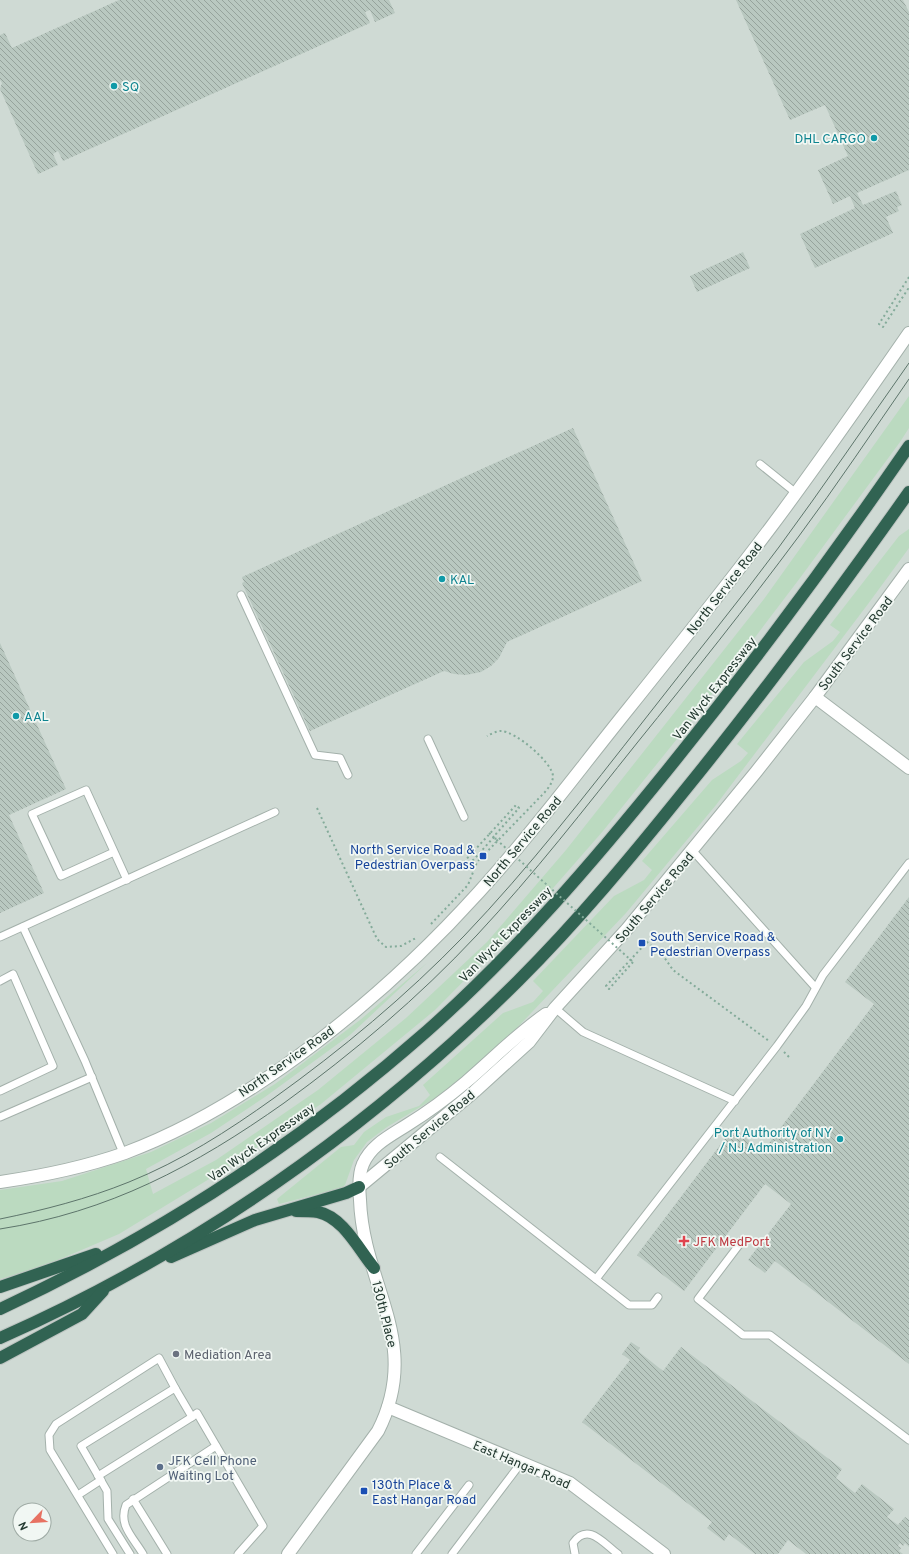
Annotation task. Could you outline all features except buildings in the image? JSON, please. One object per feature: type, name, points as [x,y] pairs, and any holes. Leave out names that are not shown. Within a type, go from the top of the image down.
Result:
[{"type":"highway","name":"Van Wyck Expressway","points":[[0,1309],[80,1270],[139,1238],[240,1175],[330,1111],[428,1030],[509,953],[585,870],[698,733],[832,555],[909,446]]},
{"type":"highway","points":[[0,1338],[129,1274],[224,1217],[329,1145],[422,1070],[520,979],[610,881],[696,776],[787,660],[909,492]]},
{"type":"highway","points":[[129,1274],[213,1240],[239,1226],[346,1193],[359,1187]]},
{"type":"highway","points":[[287,1211],[319,1212],[330,1217],[346,1232],[374,1268]]},
{"type":"highway","points":[[0,1287],[57,1269],[139,1238]]},
{"type":"highway","points":[[0,1358],[82,1314],[110,1284]]},
{"type":"street","name":"North Service Road","points":[[0,1182],[70,1169],[123,1154],[199,1119],[267,1077],[350,1015],[437,936],[489,881],[540,820],[712,604],[796,493],[909,333]]},
{"type":"street","name":"South Service Road","points":[[359,1187],[529,1042],[555,1008],[627,929],[693,851],[815,697],[909,569]]},
{"type":"street","points":[[815,697],[909,768]]},
{"type":"street","name":"130th Place","points":[[288,1554],[371,1441],[381,1425],[388,1407],[395,1380],[395,1356],[392,1335],[361,1216],[359,1187],[362,1166],[377,1145],[439,1104],[486,1065],[522,1030],[555,1008]]},
{"type":"street","name":"East Hangar Road","points":[[388,1407],[570,1484],[664,1554]]},
{"type":"lane","points":[[760,464],[796,493]]},
{"type":"lane","points":[[241,595],[314,755],[340,758],[348,775]]},
{"type":"lane","points":[[428,739],[464,817]]},
{"type":"lane","points":[[114,852],[61,876],[32,814],[86,790],[127,880]]},
{"type":"lane","points":[[0,937],[275,812]]},
{"type":"lane","points":[[693,851],[815,987]]},
{"type":"lane","points":[[596,1279],[777,1046],[806,1006],[815,987],[909,863]]},
{"type":"lane","points":[[23,927],[92,1078],[123,1154]]},
{"type":"lane","points":[[0,981],[13,974],[53,1066],[0,1091]]},
{"type":"lane","points":[[555,1008],[583,1032],[735,1100]]},
{"type":"lane","points":[[0,1117],[92,1078]]},
{"type":"lane","points":[[440,1157],[629,1305],[652,1305],[658,1297]]},
{"type":"lane","points":[[742,1241],[698,1299],[743,1335],[770,1335],[909,1440]]},
{"type":"lane","points":[[113,1554],[50,1450],[48,1434],[56,1424],[159,1358],[192,1417]]},
{"type":"lane","points":[[130,1554],[108,1518],[107,1491],[81,1446],[175,1388]]},
{"type":"lane","points":[[78,1495],[99,1478],[197,1414],[263,1526],[238,1554]]},
{"type":"lane","points":[[143,1554],[123,1523],[122,1513],[126,1505],[216,1446]]},
{"type":"lane","points":[[452,1554],[522,1463]]},
{"type":"lane","points":[[416,1554],[469,1485]]},
{"type":"lane","points":[[133,1499],[167,1554]]},
{"type":"lane","points":[[573,1553],[573,1543],[578,1536],[585,1533],[591,1534],[618,1554]]},
{"type":"path","points":[[908,289],[883,328],[879,324],[909,277]]},
{"type":"path","points":[[428,927],[468,885],[477,862],[545,792],[550,785],[553,776],[547,761],[512,735],[501,731],[487,736]]},
{"type":"path","points":[[494,837],[466,868],[462,864],[516,805],[519,808],[496,834],[495,843]]},
{"type":"path","points":[[317,808],[377,939],[386,947],[401,946],[414,940],[419,935]]},
{"type":"path","points":[[489,832],[494,837],[633,962],[609,989],[606,986],[647,942],[664,957],[673,970],[777,1046],[790,1058]]},
{"type":"shaded area","points":[[0,0],[909,0],[909,1554],[0,1554]]},
{"type":"green space","points":[[909,396],[909,428],[900,442],[800,578],[693,719],[603,831],[533,911],[435,1010],[321,1104],[219,1173],[119,1234],[37,1269],[0,1279],[0,1190],[62,1181],[151,1152],[211,1123],[275,1084],[360,1020],[428,962],[350,1035],[265,1097],[211,1133],[146,1169],[153,1194],[216,1160],[318,1090],[406,1018],[487,942],[566,850],[764,599]]},
{"type":"green space","points":[[909,529],[909,548],[868,604],[716,805],[626,913],[514,1031],[457,1082],[432,1100],[387,1127],[367,1142],[354,1160],[345,1185],[342,1188],[279,1204],[277,1199],[341,1147],[354,1145],[364,1132],[386,1117],[419,1106],[430,1095],[423,1085],[503,1013],[533,1002],[543,991],[533,981],[614,896],[644,880],[652,870],[642,861],[712,780],[741,761],[748,753],[737,744],[804,662],[833,641],[840,632],[830,625],[899,536]]},
{"type":"tram line","points":[[0,1219],[49,1208],[97,1194],[148,1174],[186,1155],[239,1122],[299,1080],[372,1022],[419,980],[464,936],[512,884],[601,775],[730,612],[779,547],[909,363]]},
{"type":"tram line","points":[[0,1229],[78,1211],[150,1183],[184,1166],[251,1126],[284,1103],[385,1024],[409,1002],[477,935],[539,865],[579,816],[699,666],[813,517],[909,379]]},
{"type":"place","name":"SQ","points":[[114,86]]},
{"type":"place","name":"DHL CARGO","points":[[874,138]]},
{"type":"place","name":"KAL","points":[[442,579]]},
{"type":"place","name":"AAL","points":[[16,716]]},
{"type":"place","name":"North Service Road & Pedestrian Overpass","points":[[483,856]]},
{"type":"place","name":"South Service Road & Pedestrian Overpass","points":[[642,943]]},
{"type":"place","name":"Port Authority of NY / NJ Administration","points":[[840,1139]]},
{"type":"place","name":"JFK MedPort","points":[[684,1241]]},
{"type":"place","name":"Mediation Area","points":[[176,1354]]},
{"type":"place","name":"JFK Cell Phone Waiting Lot","points":[[160,1467]]},
{"type":"place","name":"130th Place & East Hangar Road","points":[[364,1491]]}]
